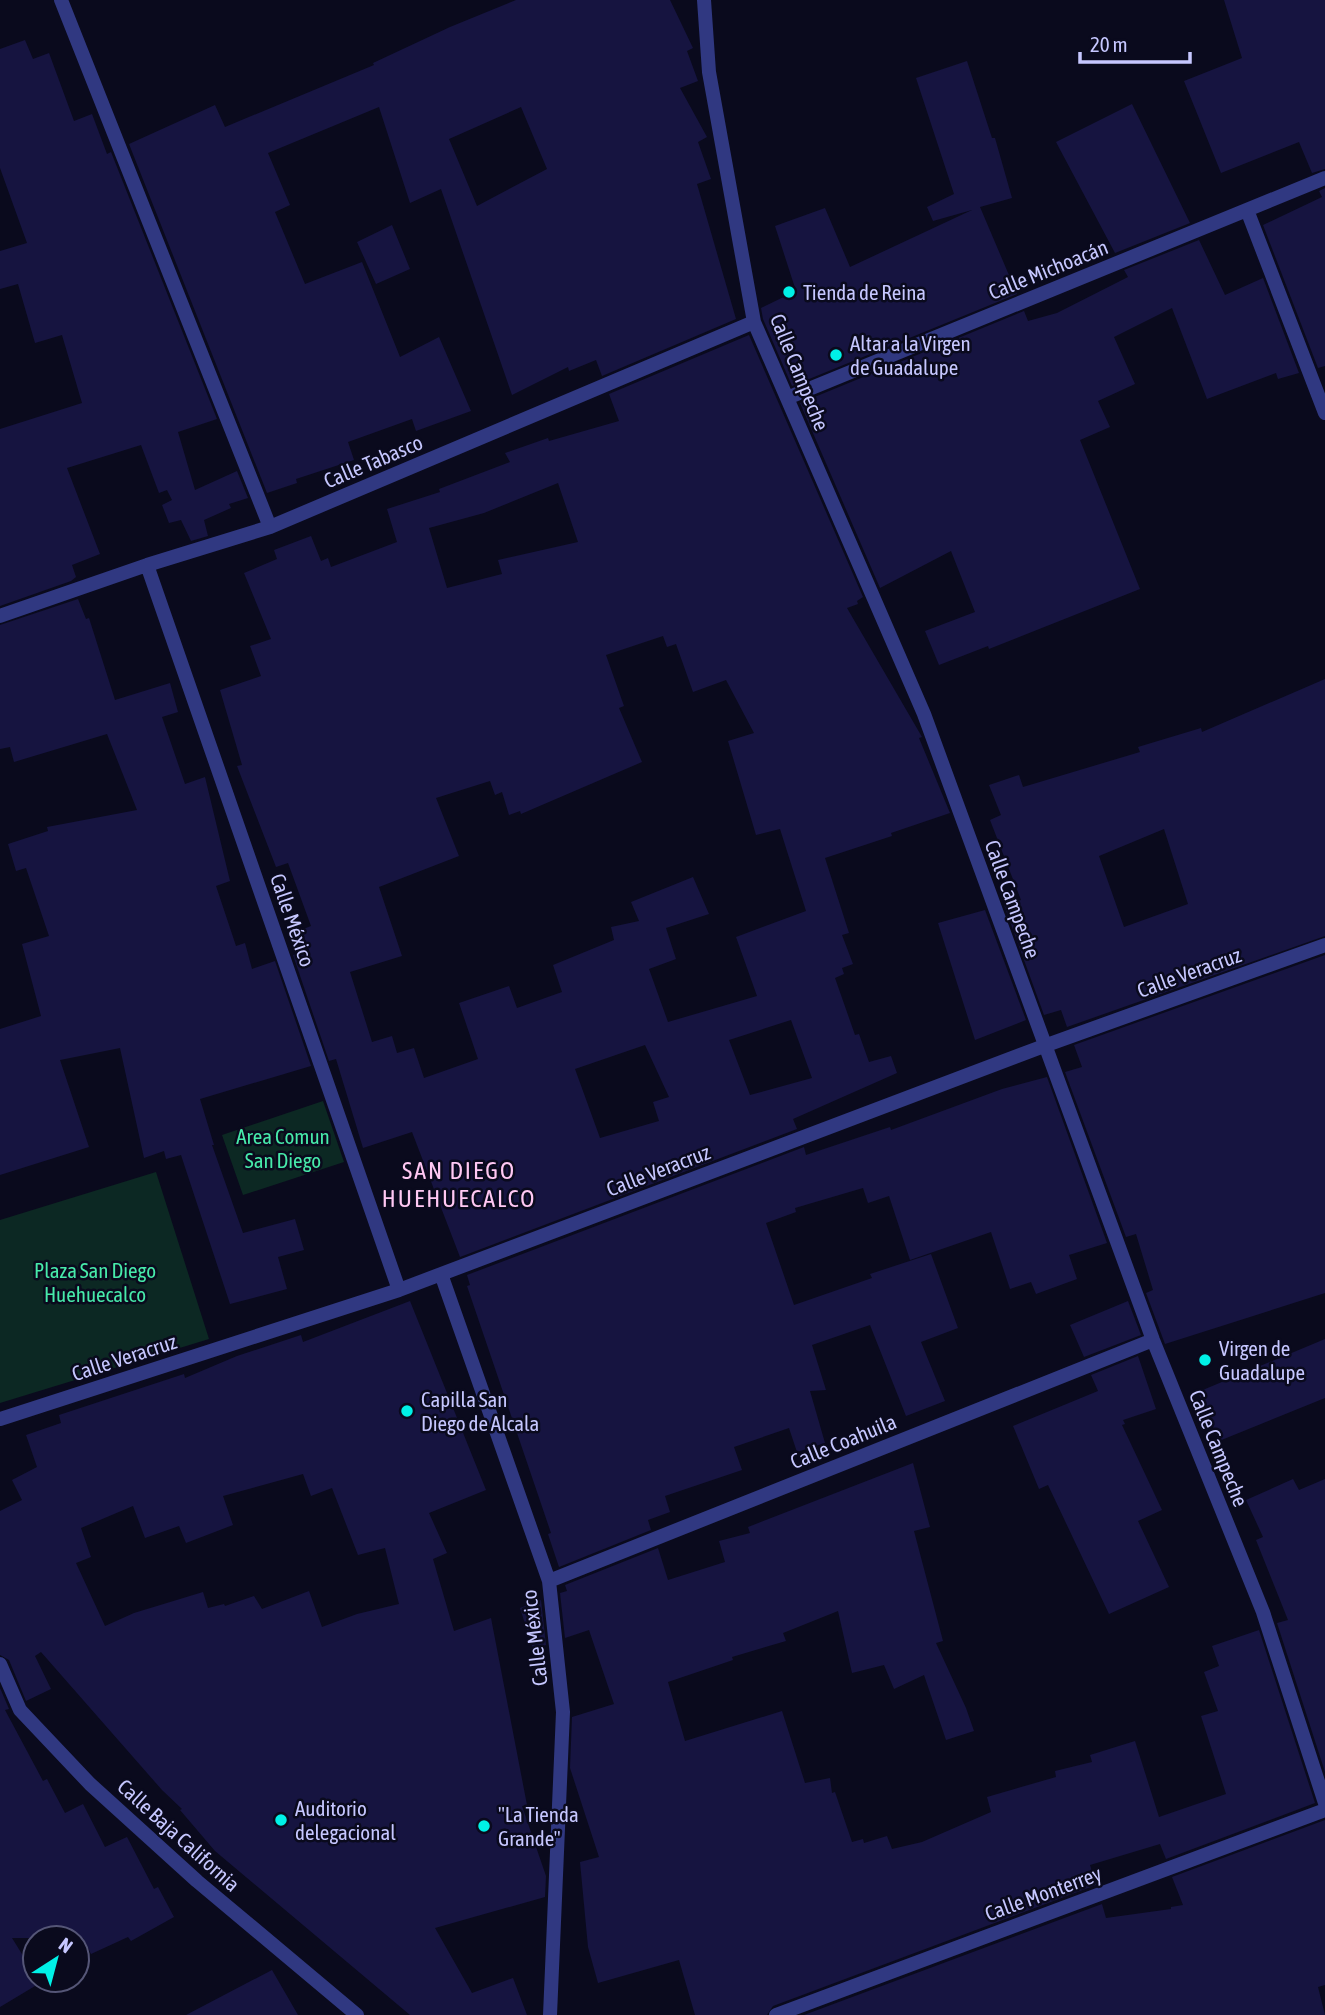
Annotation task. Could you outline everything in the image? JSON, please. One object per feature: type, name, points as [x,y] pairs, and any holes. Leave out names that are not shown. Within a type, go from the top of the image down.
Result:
[{"type":"street","points":[[61,0],[270,527]]},
{"type":"street","name":"Calle Campeche","points":[[704,0],[709,72],[754,322],[923,714],[1153,1340],[1262,1612],[1325,1803]]},
{"type":"street","name":"Calle Michoacán","points":[[786,398],[1325,178]]},
{"type":"street","points":[[1247,210],[1325,413]]},
{"type":"street","name":"Calle Tabasco","points":[[0,616],[147,565],[270,527],[754,322]]},
{"type":"street","name":"Calle México","points":[[147,565],[399,1290]]},
{"type":"street","name":"Calle Veracruz","points":[[0,1419],[399,1290],[1044,1046],[1325,945]]},
{"type":"street","name":"Calle México","points":[[441,1274],[549,1581],[564,1712],[550,2015]]},
{"type":"street","name":"Calle Coahuila","points":[[549,1581],[1153,1340]]},
{"type":"street","name":"Calle Baja California","points":[[0,1664],[20,1710],[90,1784],[197,1881],[357,2015]]},
{"type":"street","name":"Calle Monterrey","points":[[776,2015],[1325,1810]]},
{"type":"green space","name":"Area Comun San Diego","points":[[323,1101],[344,1162],[243,1195],[222,1135]]},
{"type":"green space","name":"Plaza San Diego Huehuecalco","points":[[156,1172],[209,1339],[0,1403],[0,1220]]},
{"type":"building","points":[[516,0],[670,0],[693,48],[687,51],[698,81],[680,88],[707,137],[698,142],[711,179],[697,184],[736,319],[602,376],[596,360],[569,371],[568,367],[512,395],[441,189],[410,203],[379,107],[268,153],[290,205],[275,212],[305,284],[362,262],[400,357],[439,337],[471,411],[416,431],[412,419],[348,442],[354,460],[296,479],[297,483],[267,493],[129,144],[215,105],[225,127],[374,65],[373,63]],"holes":[[[521,107],[547,169],[477,206],[449,139]]]},
{"type":"building","points":[[1224,0],[1325,0],[1325,169],[1312,173],[1299,142],[1221,173],[1184,81],[1242,58]]},
{"type":"building","points":[[25,40],[33,59],[49,53],[74,121],[92,114],[107,154],[111,152],[217,419],[178,432],[195,490],[237,471],[248,498],[229,504],[231,508],[204,520],[208,536],[191,541],[181,520],[169,523],[162,505],[172,500],[167,490],[159,493],[141,445],[67,468],[100,554],[72,565],[76,577],[71,581],[0,606],[0,429],[82,403],[62,335],[35,343],[18,284],[0,289],[0,251],[27,243],[0,168],[0,49]]},
{"type":"building","points":[[967,61],[992,138],[995,138],[1012,198],[980,207],[1017,294],[792,386],[763,319],[761,308],[796,291],[775,226],[825,208],[850,267],[972,210],[933,221],[927,207],[954,194],[916,78]]},
{"type":"building","points":[[1132,104],[1190,223],[1115,253],[1056,142]]},
{"type":"building","points":[[1325,188],[1325,366],[1318,368],[1263,225],[1322,197],[1319,191]]},
{"type":"building","points":[[392,225],[410,269],[376,284],[357,242]]},
{"type":"building","points":[[1246,233],[1299,373],[1278,379],[1276,373],[1207,399],[1172,308],[1114,337],[1135,384],[1098,401],[1110,427],[1080,440],[1140,589],[989,649],[988,646],[939,665],[925,631],[975,612],[951,551],[880,588],[800,403],[1024,311],[1028,321],[1057,313],[1128,277],[1124,270],[1199,240],[1225,295],[1263,278]]},
{"type":"building","points":[[749,335],[863,597],[857,601],[858,604],[847,608],[922,737],[919,738],[950,813],[825,858],[849,933],[842,935],[853,964],[842,968],[844,974],[835,978],[855,1035],[859,1034],[869,1062],[891,1056],[897,1073],[793,1119],[797,1129],[460,1257],[412,1132],[363,1148],[336,1059],[329,1061],[293,955],[309,950],[301,930],[311,926],[288,863],[276,867],[237,766],[242,765],[220,690],[261,676],[250,646],[271,639],[244,573],[277,559],[274,550],[311,536],[321,561],[328,558],[331,567],[397,542],[387,509],[440,492],[439,489],[510,462],[505,453],[548,438],[549,441],[619,421],[609,394]],"holes":[[[558,483],[578,542],[498,560],[502,574],[447,588],[429,528],[484,513]],[[663,636],[667,647],[676,644],[693,692],[726,680],[754,733],[728,741],[756,835],[780,829],[806,911],[736,937],[757,996],[668,1022],[649,969],[676,959],[666,928],[709,914],[693,877],[631,902],[639,921],[611,927],[614,940],[553,965],[562,992],[517,1008],[509,986],[459,1003],[478,1059],[424,1078],[414,1048],[397,1053],[392,1036],[372,1042],[350,972],[402,956],[379,887],[459,856],[436,798],[490,781],[495,795],[502,792],[509,815],[520,811],[521,814],[642,762],[619,708],[624,706],[606,655]],[[791,1020],[812,1078],[750,1095],[729,1040]],[[645,1045],[669,1097],[653,1102],[659,1121],[600,1138],[575,1069]]]},
{"type":"building","points":[[78,599],[86,619],[89,618],[115,700],[170,683],[178,712],[162,717],[185,784],[205,777],[230,881],[216,886],[236,946],[245,943],[252,969],[275,961],[311,1066],[200,1099],[212,1145],[243,1233],[295,1219],[304,1250],[278,1257],[287,1289],[230,1304],[181,1155],[166,1159],[164,1151],[144,1158],[120,1048],[60,1060],[89,1147],[0,1175],[0,1029],[41,1016],[22,944],[49,936],[26,868],[16,871],[8,844],[48,831],[47,827],[137,810],[107,734],[14,762],[10,747],[0,749],[0,625]]},
{"type":"building","points":[[1325,679],[1325,936],[1067,1027],[1061,1010],[1044,1015],[1004,905],[1021,900],[990,820],[1001,815],[989,785],[1019,775],[1023,787],[1140,752],[1138,747],[1201,728],[1202,732]],"holes":[[[1164,829],[1188,904],[1124,927],[1099,856]]]},
{"type":"building","points":[[985,910],[1026,1020],[975,1040],[938,923]]},
{"type":"building","points":[[1325,955],[1325,1293],[1165,1344],[1146,1293],[1153,1290],[1136,1234],[1126,1237],[1065,1072],[1082,1067],[1074,1045]]},
{"type":"building","points":[[1047,1077],[1107,1243],[1069,1255],[1077,1279],[1036,1294],[1031,1282],[1010,1289],[991,1232],[910,1260],[889,1196],[868,1203],[863,1188],[795,1208],[796,1212],[766,1223],[794,1305],[872,1278],[870,1274],[931,1254],[958,1328],[921,1342],[945,1401],[906,1416],[870,1325],[812,1345],[826,1390],[810,1391],[825,1443],[797,1452],[789,1428],[734,1447],[742,1470],[665,1496],[670,1512],[648,1520],[651,1530],[559,1567],[548,1534],[551,1533],[467,1286],[470,1285],[467,1275],[804,1147],[806,1155],[890,1127],[891,1130],[1002,1089]]},
{"type":"building","points":[[410,1301],[486,1490],[429,1513],[447,1553],[433,1559],[454,1631],[491,1618],[527,1805],[522,1806],[546,1876],[545,1897],[435,1928],[472,1993],[513,1978],[527,2015],[410,2015],[215,1851],[180,1810],[182,1809],[162,1790],[41,1652],[35,1656],[51,1689],[26,1701],[9,1660],[0,1655],[0,1511],[22,1500],[12,1480],[37,1467],[26,1435],[61,1423],[59,1415],[184,1374],[185,1378],[237,1356],[301,1335],[303,1342]],"holes":[[[303,1474],[311,1496],[332,1488],[358,1555],[385,1548],[399,1604],[357,1614],[322,1627],[309,1591],[262,1609],[254,1596],[225,1606],[224,1604],[208,1608],[203,1592],[134,1613],[105,1626],[76,1563],[91,1557],[81,1528],[133,1506],[145,1538],[179,1526],[186,1543],[233,1525],[223,1496]]]},
{"type":"building","points":[[1128,1301],[1141,1335],[1084,1357],[1070,1325]]},
{"type":"building","points":[[1325,1339],[1325,1398],[1219,1441],[1198,1392]]},
{"type":"building","points":[[1138,1356],[1156,1409],[1123,1420],[1125,1424],[1122,1425],[1162,1510],[1138,1521],[1169,1587],[1109,1614],[1048,1485],[1039,1489],[1013,1426],[1098,1391],[1091,1375]]},
{"type":"building","points":[[913,1463],[930,1527],[914,1531],[943,1641],[936,1643],[974,1731],[946,1740],[924,1675],[894,1689],[884,1665],[852,1673],[838,1611],[783,1633],[786,1641],[732,1657],[733,1660],[668,1682],[685,1741],[782,1711],[805,1783],[830,1778],[832,1793],[835,1792],[852,1842],[863,1839],[864,1843],[887,1836],[892,1849],[922,1842],[991,1812],[987,1797],[1056,1777],[1055,1771],[1092,1762],[1090,1755],[1135,1741],[1159,1817],[1226,1794],[1201,1716],[1218,1711],[1204,1672],[1219,1666],[1212,1646],[1259,1630],[1315,1803],[1166,1859],[1160,1844],[1090,1865],[1096,1885],[773,2006],[767,2015],[695,2015],[679,1960],[598,1983],[588,1947],[580,1862],[599,1857],[570,1768],[572,1717],[614,1704],[589,1630],[565,1638],[560,1593],[567,1591],[565,1585],[658,1548],[668,1580],[725,1562],[719,1541],[750,1533],[748,1527]]},
{"type":"building","points":[[1293,1479],[1299,1490],[1325,1479],[1325,1772],[1277,1623],[1288,1620],[1256,1540],[1263,1537],[1246,1500]]},
{"type":"building","points":[[541,1600],[546,1645],[533,1649],[520,1608]]},
{"type":"building","points":[[0,1688],[9,1709],[5,1710],[43,1781],[47,1779],[65,1813],[83,1804],[105,1847],[127,1837],[154,1889],[158,1887],[174,1917],[131,1941],[128,1937],[91,1954],[91,1924],[21,1924],[21,1938],[12,1938],[21,1952],[22,1994],[0,2007]]},
{"type":"building","points":[[1325,1820],[1325,1985],[1318,1987],[1325,2015],[804,2015],[1102,1904],[1106,1918],[1183,1905],[1172,1877]]},
{"type":"building","points":[[272,1970],[298,2015],[186,2015]]},
{"type":"place","name":"Tienda de Reina","points":[[789,292]]},
{"type":"place","name":"Altar a la Virgen de Guadalupe","points":[[836,355]]},
{"type":"place","name":"Virgen de Guadalupe","points":[[1205,1360]]},
{"type":"place","name":"Capilla San Diego de Alcala","points":[[407,1411]]},
{"type":"place","name":"Auditorio delegacional","points":[[281,1820]]},
{"type":"place","name":"\"La Tienda Grande\"","points":[[484,1826]]},
{"type":"district","name":"SAN DIEGO HUEHUECALCO","points":[[459,1184]]}]
